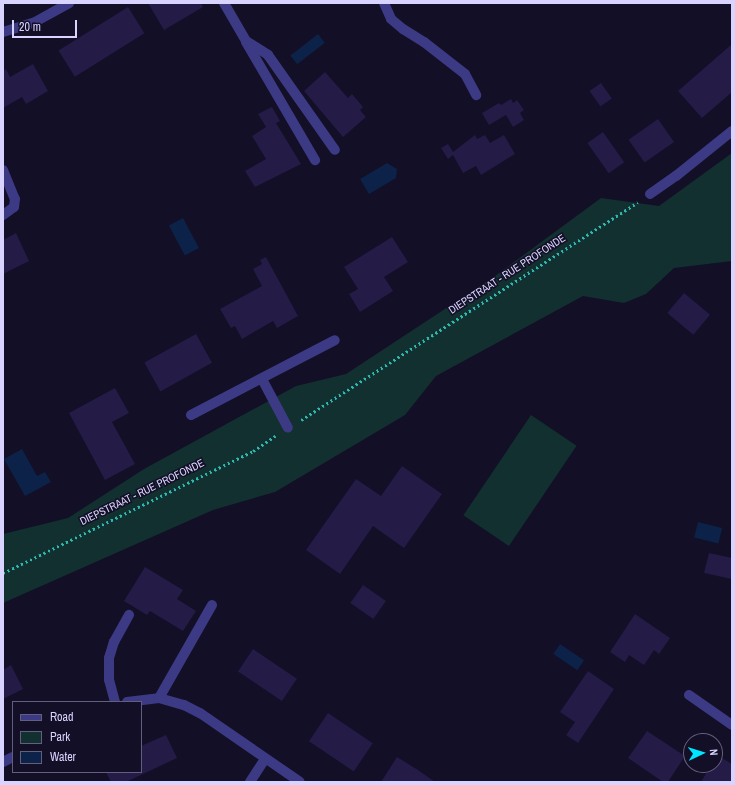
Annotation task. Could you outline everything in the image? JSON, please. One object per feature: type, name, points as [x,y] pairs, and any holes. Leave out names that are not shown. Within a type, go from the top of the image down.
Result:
[{"type":"street","points":[[3,32],[35,22],[69,3]]},
{"type":"street","points":[[224,3],[315,160]]},
{"type":"street","points":[[384,3],[391,19],[403,29],[424,42],[465,74],[476,95]]},
{"type":"street","points":[[246,41],[268,55],[335,150]]},
{"type":"street","points":[[650,194],[676,176],[732,131]]},
{"type":"street","points":[[3,170],[15,199],[14,207],[3,215]]},
{"type":"street","points":[[191,415],[262,380],[335,340]]},
{"type":"street","points":[[262,380],[288,428]]},
{"type":"street","points":[[159,698],[212,605]]},
{"type":"street","points":[[115,701],[110,680],[109,658],[114,642],[129,615]]},
{"type":"street","points":[[689,695],[732,725]]},
{"type":"street","points":[[135,701],[159,698],[184,705],[200,713],[300,782]]},
{"type":"street","points":[[3,762],[12,758]]},
{"type":"street","points":[[250,782],[265,759]]},
{"type":"path","name":"DIEPSTRAAT - RUE PROFONDE","points":[[3,573],[253,451],[343,395],[650,194]]},
{"type":"green space","points":[[732,153],[732,261],[674,268],[646,294],[624,303],[583,296],[436,376],[405,415],[275,492],[213,510],[3,603],[3,534],[68,518],[144,469],[296,386],[346,374],[495,276],[601,198],[659,206]]},
{"type":"green space","points":[[531,415],[577,446],[509,546],[463,515]]},
{"type":"water","points":[[318,34],[325,43],[297,64],[290,56]]},
{"type":"water","points":[[387,163],[397,169],[396,178],[369,194],[360,179]]},
{"type":"water","points":[[183,218],[199,248],[185,256],[169,226]]},
{"type":"water","points":[[22,449],[37,476],[45,472],[51,482],[25,496],[4,459]]},
{"type":"water","points":[[698,522],[722,528],[718,544],[694,538]]},
{"type":"water","points":[[560,644],[584,660],[577,670],[553,654]]},
{"type":"building","points":[[148,3],[201,3],[203,7],[164,30]]},
{"type":"building","points":[[128,7],[144,33],[75,77],[58,50]]},
{"type":"building","points":[[732,44],[732,92],[702,118],[678,91]]},
{"type":"building","points":[[33,64],[48,91],[26,104],[22,97],[3,108],[3,71],[6,69],[10,77]]},
{"type":"building","points":[[325,72],[348,98],[352,94],[363,107],[360,110],[366,117],[343,137],[304,91]]},
{"type":"building","points":[[601,83],[612,99],[600,107],[590,91]]},
{"type":"building","points":[[511,99],[513,103],[517,100],[524,110],[520,113],[524,120],[513,127],[506,115],[489,125],[482,113],[499,103],[501,105]]},
{"type":"building","points":[[272,107],[280,121],[276,123],[301,164],[255,187],[245,171],[266,159],[252,136],[266,127],[258,114]]},
{"type":"building","points":[[658,119],[674,142],[645,163],[629,140]]},
{"type":"building","points":[[603,132],[624,162],[609,173],[587,143]]},
{"type":"building","points":[[475,135],[477,139],[485,135],[490,143],[504,135],[515,154],[481,175],[476,166],[463,173],[453,155],[448,159],[441,148],[448,144],[453,152]]},
{"type":"building","points":[[16,233],[29,261],[3,274],[3,240]]},
{"type":"building","points":[[392,237],[408,262],[384,277],[393,291],[360,312],[349,294],[358,289],[344,267]]},
{"type":"building","points":[[266,257],[298,316],[277,328],[273,321],[242,339],[235,326],[231,328],[220,309],[262,286],[253,269],[262,264],[260,260]]},
{"type":"building","points":[[684,293],[710,315],[693,335],[667,313]]},
{"type":"building","points":[[196,334],[212,363],[160,391],[144,363]]},
{"type":"building","points":[[115,388],[129,413],[112,422],[135,464],[105,480],[69,413]]},
{"type":"building","points":[[402,466],[442,494],[404,548],[373,526],[340,574],[306,550],[356,479],[381,496]]},
{"type":"building","points":[[709,553],[732,558],[732,579],[704,573]]},
{"type":"building","points":[[145,567],[183,590],[177,599],[196,611],[183,631],[150,611],[147,615],[124,601]]},
{"type":"building","points":[[363,585],[386,601],[373,619],[350,603]]},
{"type":"building","points":[[635,614],[670,638],[659,654],[654,650],[644,665],[629,655],[625,662],[610,652]]},
{"type":"building","points":[[253,649],[297,679],[282,701],[238,671]]},
{"type":"building","points":[[11,665],[23,689],[3,699],[3,670]]},
{"type":"building","points":[[588,671],[614,689],[578,743],[566,735],[575,722],[560,712]]},
{"type":"building","points":[[328,713],[373,743],[354,771],[309,741]]},
{"type":"building","points":[[647,731],[683,755],[683,759],[668,782],[663,782],[628,758]]},
{"type":"building","points":[[166,735],[177,758],[126,782],[111,782],[106,773],[142,773],[142,746]]},
{"type":"building","points":[[397,757],[418,770],[435,782],[381,782]]},
{"type":"building","points":[[723,759],[732,764],[732,782],[701,782],[706,773],[723,773]]}]
